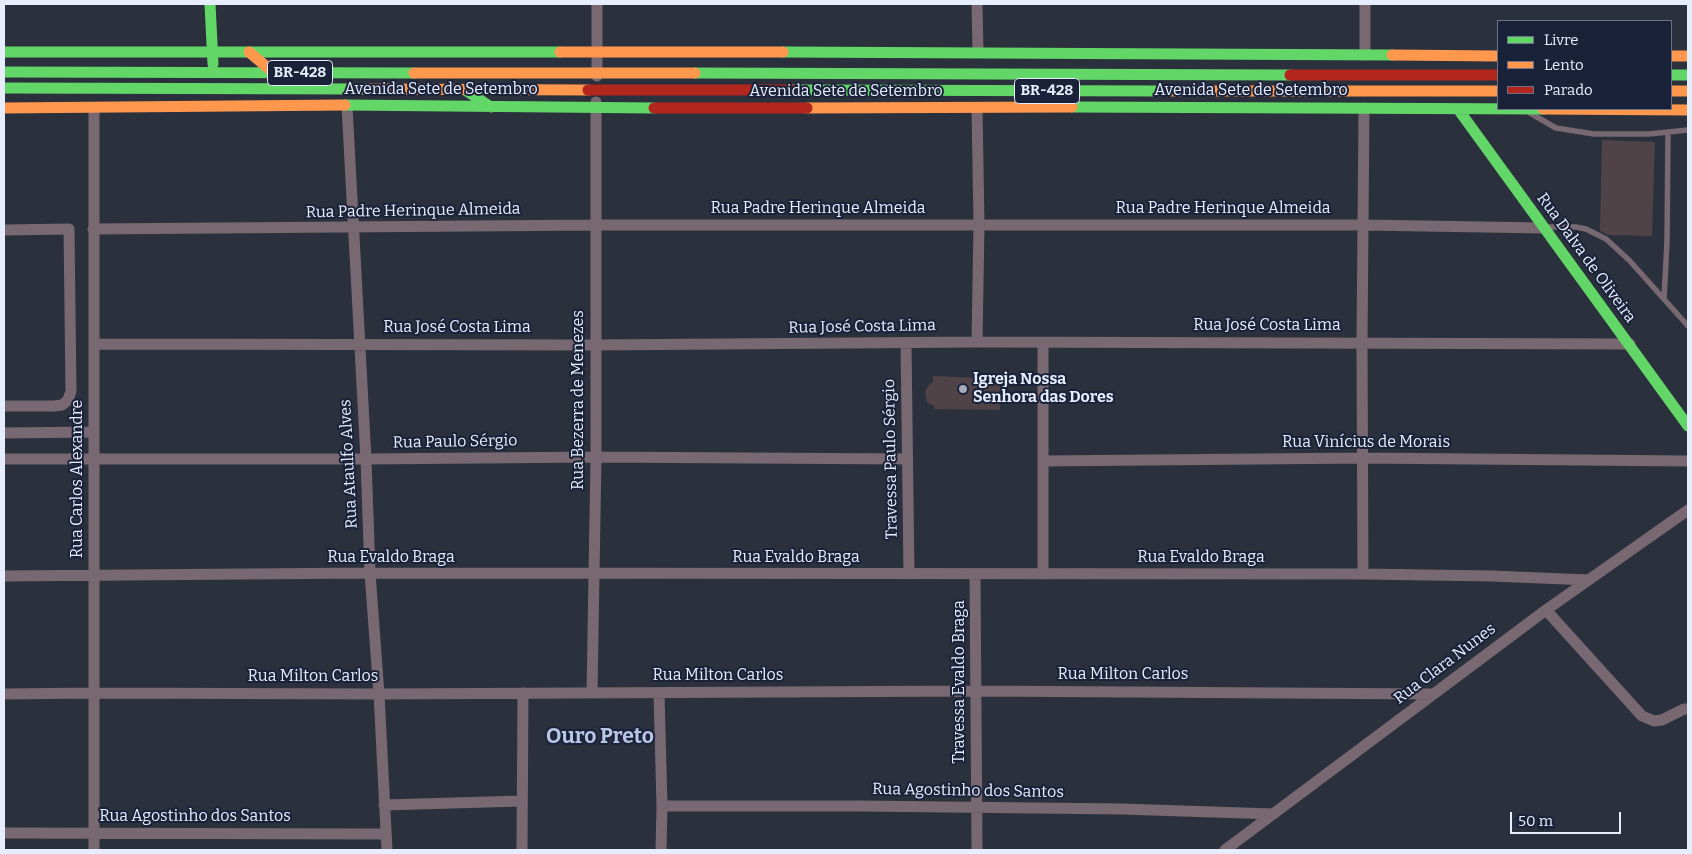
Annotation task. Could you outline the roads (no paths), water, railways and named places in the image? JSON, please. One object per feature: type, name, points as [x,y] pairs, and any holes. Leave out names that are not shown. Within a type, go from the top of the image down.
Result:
[{"type":"main road","points":[[210,4],[213,72]]},
{"type":"main road","points":[[4,52],[333,54],[978,52],[1497,56]]},
{"type":"main road","points":[[249,52],[274,72]]},
{"type":"main road","points":[[1672,56],[1688,56]]},
{"type":"main road","name":"Avenida Sete de Setembro","points":[[4,72],[1497,74]]},
{"type":"main road","points":[[1672,75],[1688,75]]},
{"type":"main road","name":"Avenida Sete de Setembro","points":[[4,88],[1497,91]]},
{"type":"main road","points":[[465,90],[491,106]]},
{"type":"main road","points":[[1672,91],[1688,91]]},
{"type":"main road","name":"Avenida Sete de Setembro","points":[[4,108],[491,106],[595,108],[1497,109]]},
{"type":"main road","name":"Rua Dalva de Oliveira","points":[[1458,109],[1688,426]]},
{"type":"main road","name":"Avenida Sete de Setembro","points":[[1672,110],[1688,110]]},
{"type":"street","name":"Rua Bezerra de Menezes","points":[[592,693],[596,457],[595,108],[597,4]]},
{"type":"street","points":[[977,4],[978,52]]},
{"type":"street","points":[[1364,4],[1365,55]]},
{"type":"street","name":"Rua Ataulfo Alves","points":[[347,106],[366,459],[370,574],[379,694],[387,850]]},
{"type":"street","name":"Rua Carlos Alexandre","points":[[94,108],[94,850]]},
{"type":"street","points":[[977,108],[978,342]]},
{"type":"street","points":[[1363,574],[1364,108]]},
{"type":"street","name":"Rua Padre Herinque Almeida","points":[[93,229],[595,225],[1364,225],[1543,228]]},
{"type":"street","points":[[4,230],[69,229],[71,391],[68,400],[62,405],[4,406]]},
{"type":"street","name":"Rua José Costa Lima","points":[[94,344],[359,343],[595,345],[978,342],[1630,344]]},
{"type":"street","name":"Travessa Paulo Sérgio","points":[[906,343],[908,574]]},
{"type":"street","points":[[1043,343],[1043,574]]},
{"type":"street","points":[[4,433],[93,432]]},
{"type":"street","name":"Rua Paulo Sérgio","points":[[4,459],[596,457],[906,459]]},
{"type":"street","name":"Rua Vinícius de Morais","points":[[1044,461],[1363,458],[1688,462]]},
{"type":"street","name":"Rua Clara Nunes","points":[[1225,850],[1546,610],[1688,510]]},
{"type":"street","name":"Travessa Evaldo Braga","points":[[976,574],[977,850]]},
{"type":"street","name":"Rua Evaldo Braga","points":[[4,576],[1363,574],[1589,580]]},
{"type":"street","points":[[1546,610],[1642,716],[1654,721],[1662,720],[1684,709],[1688,709]]},
{"type":"street","name":"Rua Milton Carlos","points":[[4,694],[94,692],[379,694],[976,691],[1432,694]]},
{"type":"street","points":[[522,850],[523,693]]},
{"type":"street","points":[[659,693],[662,806],[661,850]]},
{"type":"street","points":[[384,806],[522,801]]},
{"type":"street","name":"Rua Agostinho dos Santos","points":[[662,806],[977,807],[1274,814]]},
{"type":"street","name":"Rua Agostinho dos Santos","points":[[4,832],[386,834]]},
{"type":"lane","points":[[1525,110],[1556,128],[1594,134],[1649,134],[1688,130]]},
{"type":"lane","points":[[1664,299],[1667,242],[1668,132]]},
{"type":"lane","points":[[1543,228],[1576,227],[1586,229],[1606,239],[1629,260],[1688,326]]},
{"type":"place","name":"Igreja Nossa Senhora das Dores","points":[[963,389]]},
{"type":"district","name":"Ouro Preto","points":[[600,737]]}]
